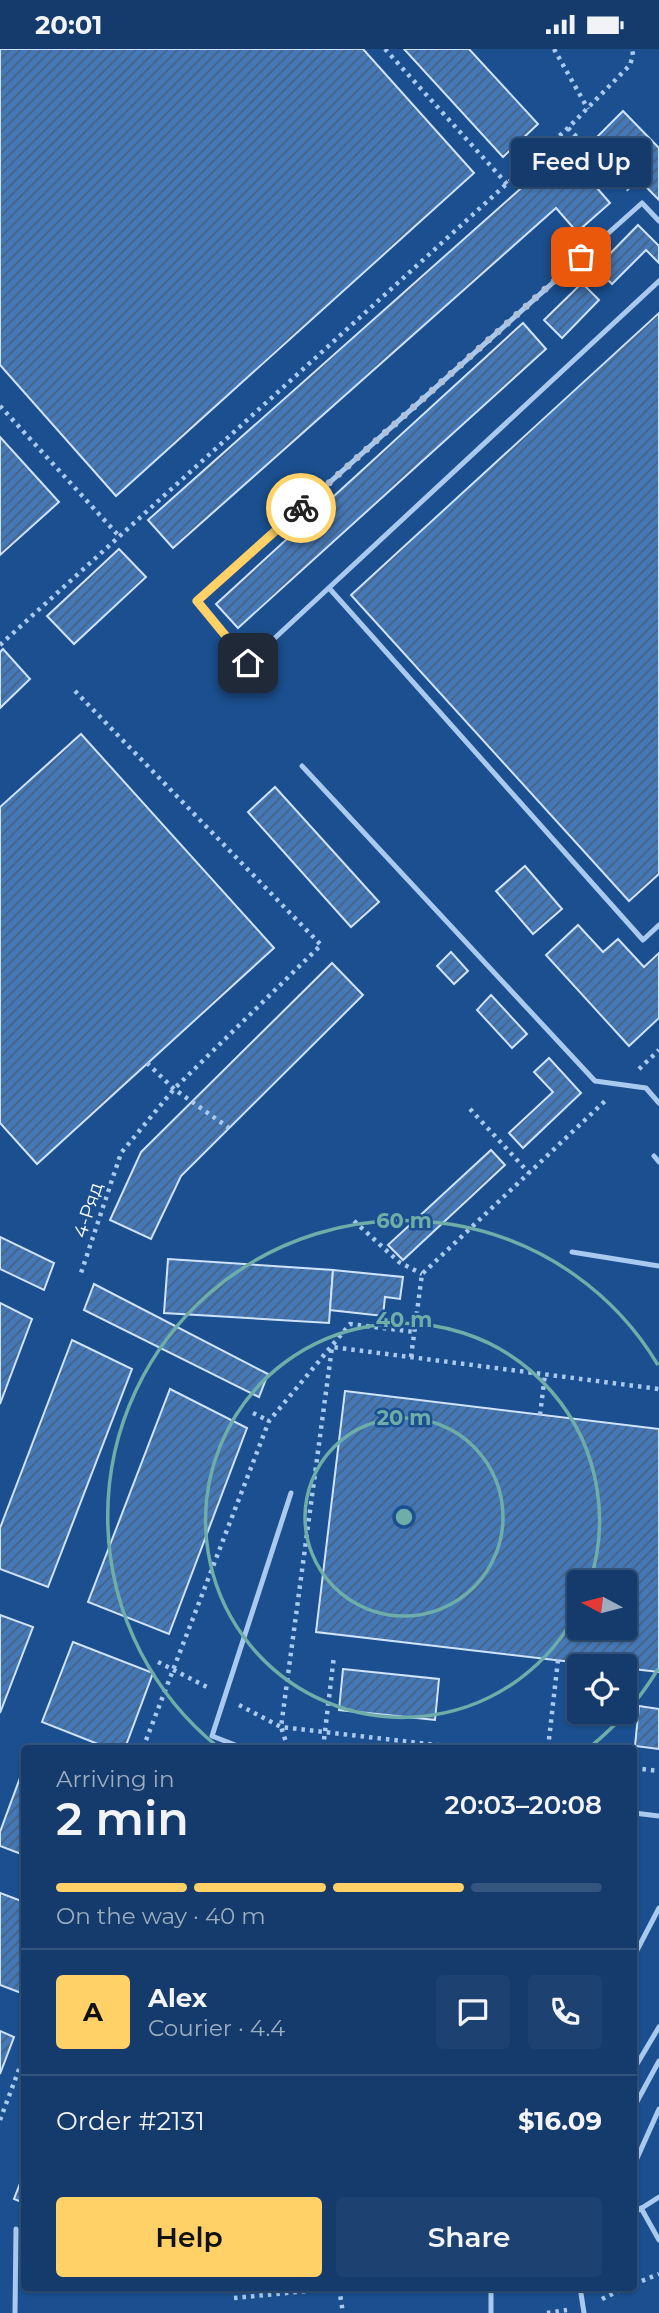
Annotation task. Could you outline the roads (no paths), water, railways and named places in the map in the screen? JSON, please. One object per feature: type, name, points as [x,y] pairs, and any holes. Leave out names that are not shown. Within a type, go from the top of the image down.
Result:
[{"type":"lane","points":[[659,221],[642,203],[197,601],[248,663],[659,281]]},
{"type":"lane","points":[[329,588],[643,940],[659,925]]},
{"type":"lane","points":[[302,766],[595,1081],[646,1088],[659,1103]]},
{"type":"lane","points":[[572,1252],[659,1266]]},
{"type":"lane","points":[[235,1745],[212,1737],[291,1493]]},
{"type":"lane","points":[[637,1812],[659,1816]]},
{"type":"lane","points":[[637,1950],[659,1908]]},
{"type":"lane","points":[[637,2064],[659,2027]]},
{"type":"lane","points":[[637,2101],[659,2061]]},
{"type":"lane","points":[[637,2158],[659,2109]]},
{"type":"lane","points":[[637,2211],[659,2197]]},
{"type":"lane","points":[[642,2208],[659,2240]]},
{"type":"lane","points":[[15,2313],[16,2229]]},
{"type":"lane","points":[[491,2291],[491,2313]]},
{"type":"lane","points":[[581,2291],[584,2313]]},
{"type":"place","name":"Feed Up","points":[[581,257]]}]
